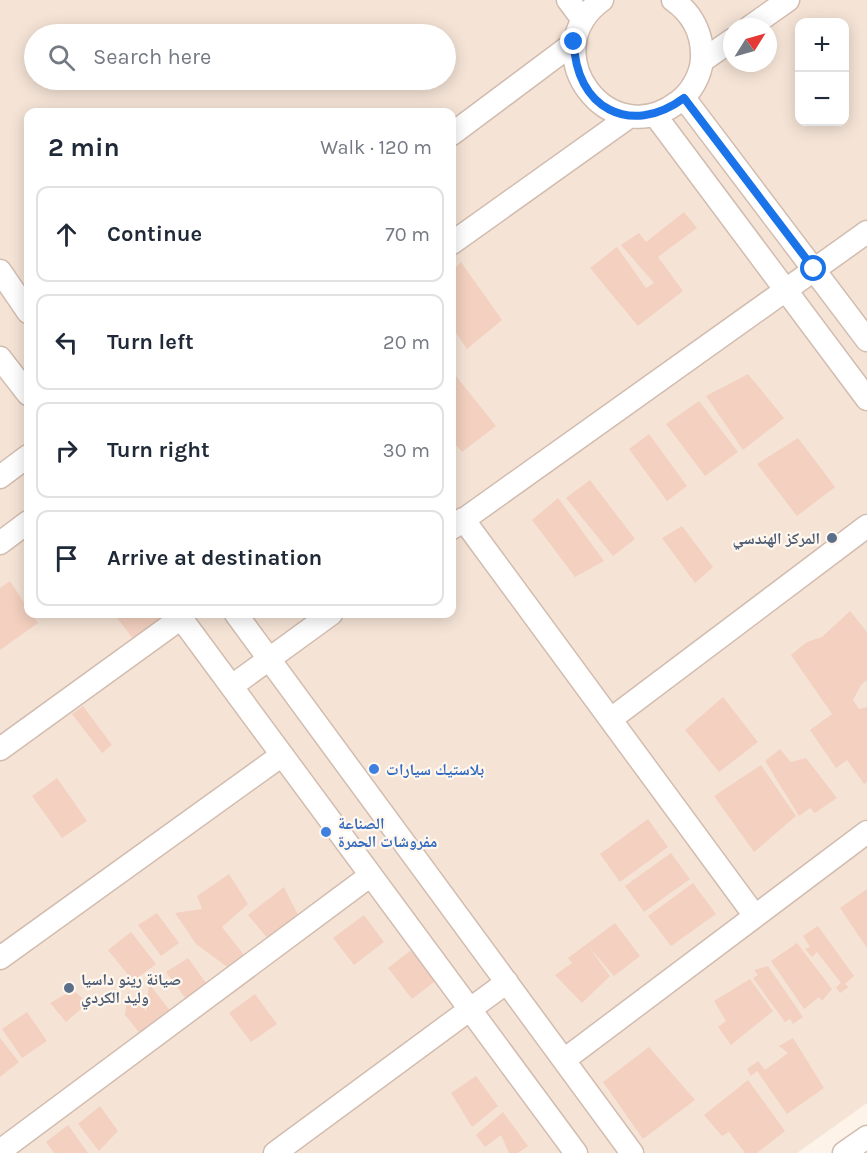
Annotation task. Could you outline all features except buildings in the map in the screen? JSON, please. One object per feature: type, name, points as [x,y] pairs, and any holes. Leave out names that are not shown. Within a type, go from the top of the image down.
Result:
[{"type":"street","points":[[568,0],[583,20]]},
{"type":"street","points":[[602,0],[583,20],[574,42],[575,63],[581,82],[593,99],[610,110],[630,116],[655,115],[684,98],[696,81],[702,61],[701,41],[694,22],[682,6],[673,0]]},
{"type":"street","points":[[763,18],[788,0]]},
{"type":"street","points":[[456,131],[574,42]]},
{"type":"street","points":[[702,61],[723,46]]},
{"type":"street","points":[[684,98],[867,340]]},
{"type":"street","points":[[655,115],[867,399]]},
{"type":"street","points":[[456,240],[630,116]]},
{"type":"street","points":[[755,916],[610,719],[458,524],[867,232]]},
{"type":"street","points":[[0,272],[24,306]]},
{"type":"street","points":[[0,357],[24,389]]},
{"type":"street","points":[[0,477],[24,459]]},
{"type":"street","points":[[0,543],[24,525]]},
{"type":"street","points":[[610,719],[867,526]]},
{"type":"street","points":[[0,749],[176,618]]},
{"type":"street","points":[[181,618],[469,1008],[566,1150]]},
{"type":"street","points":[[239,618],[632,1153]]},
{"type":"street","points":[[232,686],[325,618]]},
{"type":"street","points":[[0,958],[282,755]]},
{"type":"street","points":[[564,1060],[867,832]]},
{"type":"street","points":[[0,1151],[371,875]]},
{"type":"street","points":[[275,1153],[507,982]]},
{"type":"street","points":[[844,1153],[867,1137]]},
{"type":"shaded area","points":[[0,0],[867,0],[867,1103],[797,1153],[0,1153]]},
{"type":"place","name":"المركز الهندسي","points":[[832,538]]},
{"type":"place","name":"بلاستيك سيارات","points":[[374,769]]},
{"type":"place","name":"الصناعة مفروشات الحمرة","points":[[326,832]]},
{"type":"place","name":"صيانة رينو داسيا وليد الكردي","points":[[69,988]]},
{"type":"route","points":[[574,42],[575,63],[581,82],[593,99],[610,110],[643,117],[655,115],[684,98],[814,269]]}]
